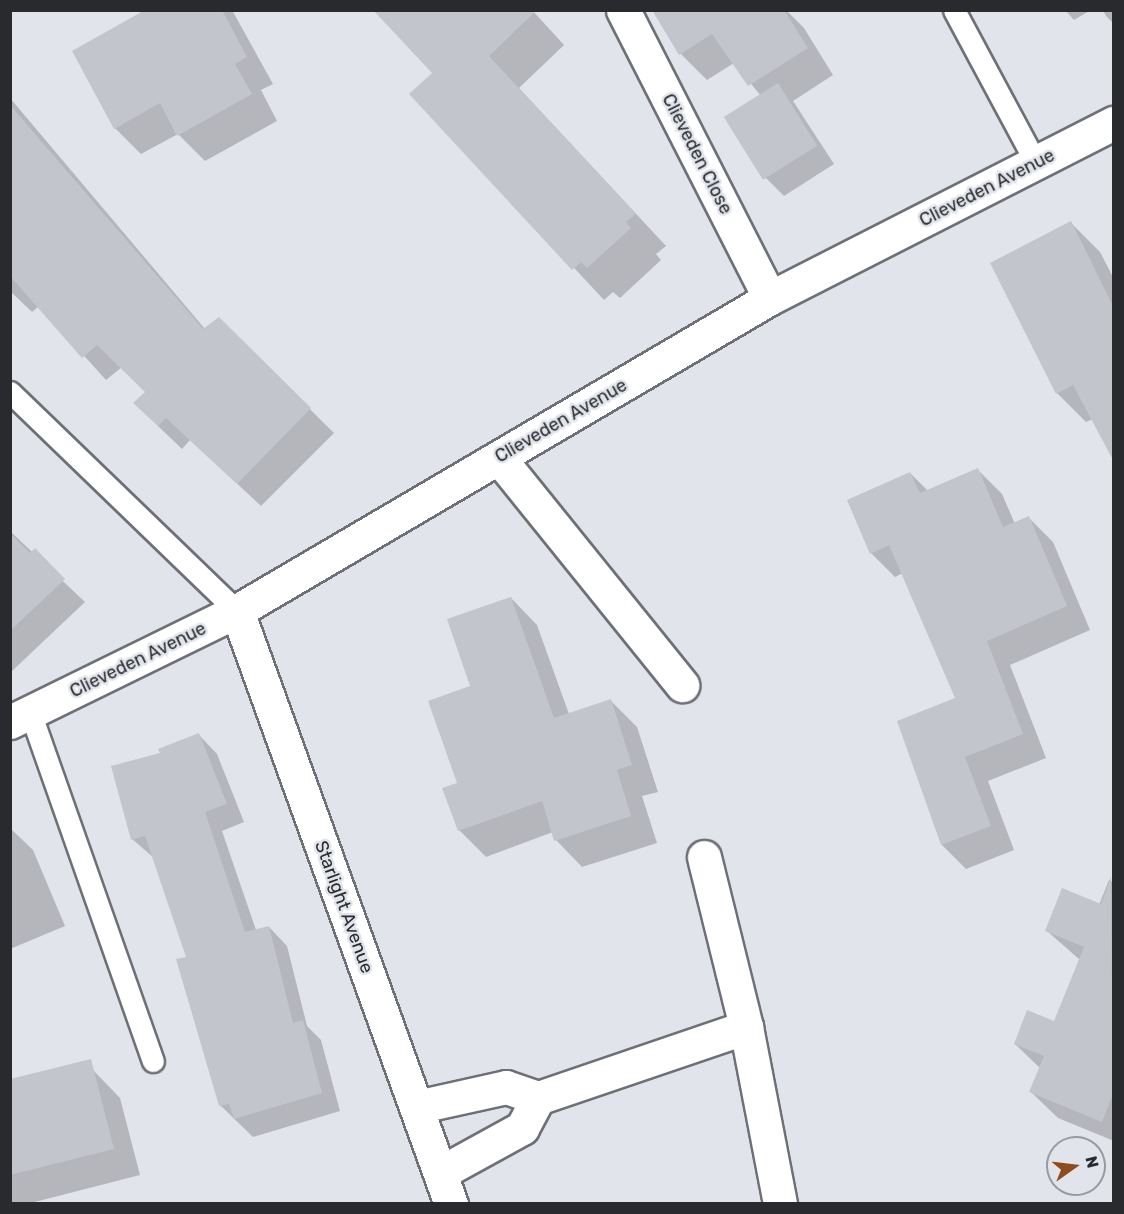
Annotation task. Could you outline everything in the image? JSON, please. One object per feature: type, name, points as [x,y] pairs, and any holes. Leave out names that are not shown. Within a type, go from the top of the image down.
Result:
[{"type":"street","name":"Clieveden Close","points":[[623,10],[770,298]]},
{"type":"street","name":"Clieveden Avenue","points":[[20,717],[237,611],[770,298],[1113,123]]},
{"type":"street","points":[[499,458],[681,685]]},
{"type":"street","name":"Starlight Avenue","points":[[237,611],[451,1203]]},
{"type":"street","points":[[704,856],[746,1027],[780,1203]]},
{"type":"street","points":[[416,1107],[506,1087],[538,1098],[746,1027]]},
{"type":"street","points":[[440,1173],[522,1128],[538,1098]]},
{"type":"lane","points":[[954,10],[1036,163]]},
{"type":"lane","points":[[10,392],[237,611]]},
{"type":"lane","points":[[20,717],[153,1061]]},
{"type":"building","points":[[145,10],[222,10],[247,57],[235,64],[252,94],[177,136],[160,103],[114,129],[72,51]]},
{"type":"building","points":[[373,10],[537,10],[489,56],[636,214],[626,222],[631,228],[587,268],[581,262],[572,270],[409,94],[432,73]]},
{"type":"building","points":[[652,10],[784,10],[808,48],[748,86],[712,34],[679,55]]},
{"type":"building","points":[[778,83],[817,146],[763,180],[724,117]]},
{"type":"building","points":[[10,105],[203,329],[219,317],[311,408],[237,484],[166,418],[158,426],[133,403],[145,392],[97,345],[82,358],[10,276]]},
{"type":"building","points":[[1071,221],[1113,306],[1113,460],[1073,385],[1056,394],[990,263]]},
{"type":"building","points":[[978,468],[1003,527],[1029,516],[1067,606],[987,641],[1023,734],[965,757],[991,826],[941,845],[897,721],[955,698],[889,545],[870,554],[847,500],[910,472],[920,493]]},
{"type":"building","points":[[10,533],[30,553],[35,548],[65,579],[10,631]]},
{"type":"building","points":[[511,597],[554,718],[611,699],[632,765],[617,770],[631,816],[554,841],[542,801],[458,831],[442,788],[457,783],[428,701],[470,686],[447,619]]},
{"type":"building","points":[[199,733],[227,804],[205,812],[245,932],[269,926],[293,1023],[303,1020],[322,1093],[234,1119],[229,1104],[219,1106],[176,959],[186,957],[145,836],[131,840],[111,766],[160,753],[158,749]]},
{"type":"building","points":[[1111,877],[1113,1094],[1102,1122],[1029,1092],[1044,1056],[1014,1044],[1027,1010],[1054,1021],[1084,947],[1045,931],[1062,888],[1101,904]]},
{"type":"building","points":[[91,1059],[114,1149],[10,1175],[10,1079]]}]
